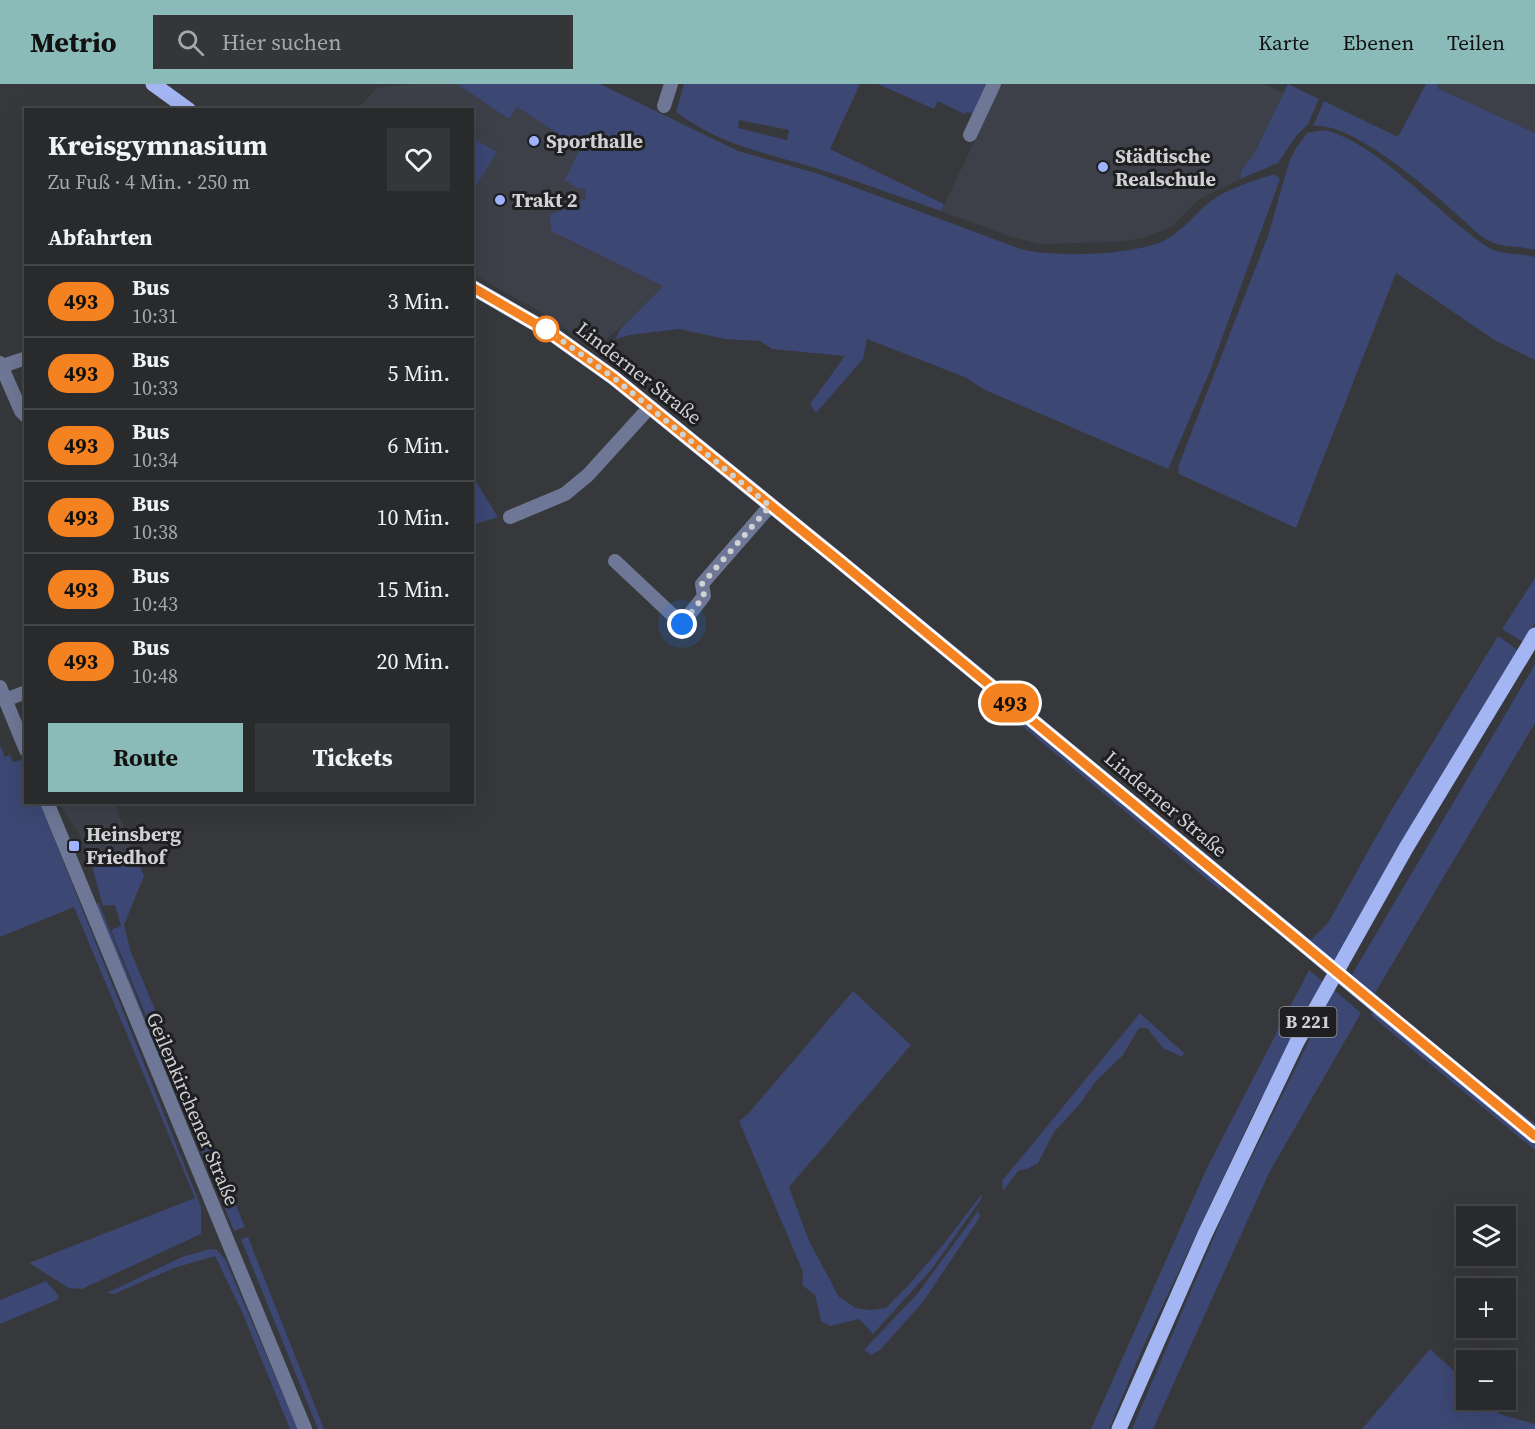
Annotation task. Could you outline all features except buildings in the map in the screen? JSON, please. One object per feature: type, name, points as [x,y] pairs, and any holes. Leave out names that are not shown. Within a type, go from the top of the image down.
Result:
[{"type":"main road","points":[[153,84],[186,108]]},
{"type":"main road","name":"Linderner Straße","points":[[474,288],[548,331],[614,378],[1535,1136]]},
{"type":"main road","name":"B 221","points":[[1119,1429],[1205,1234],[1297,1042],[1406,848],[1535,635]]},
{"type":"street","points":[[664,106],[671,84]]},
{"type":"street","points":[[970,135],[994,84]]},
{"type":"street","points":[[24,359],[0,366],[24,414]]},
{"type":"street","points":[[510,517],[565,494],[588,475],[649,408]]},
{"type":"street","points":[[615,561],[682,624],[704,596],[702,584],[770,506]]},
{"type":"street","points":[[24,692],[3,694],[24,745]]},
{"type":"street","name":"Geilenkirchener Straße","points":[[48,804],[305,1429]]},
{"type":"shaded area","points":[[411,84],[457,84],[509,119],[517,107],[580,148],[607,161],[570,240],[663,286],[621,327],[592,350],[555,320],[474,275],[474,108],[358,108],[377,88]]},
{"type":"shaded area","points":[[457,84],[600,84],[738,151],[819,174],[1021,249],[1052,254],[1092,254],[1131,250],[1161,242],[1175,234],[1205,206],[1225,192],[1274,174],[1280,179],[1210,371],[1168,469],[983,389],[967,378],[867,339],[863,359],[816,413],[810,404],[845,356],[772,349],[760,341],[725,339],[679,329],[630,335],[616,339],[613,343],[621,328],[663,286],[551,231],[550,215],[585,199],[586,189],[577,188],[565,180],[580,148],[517,107],[509,119]]},
{"type":"shaded area","points":[[684,84],[860,84],[830,149],[944,204],[941,211],[807,165],[749,149],[713,134],[676,112]],"holes":[[[739,120],[789,130],[787,140],[738,128]]]},
{"type":"shaded area","points":[[878,84],[990,84],[975,114],[966,112],[964,114],[938,101],[934,109]]},
{"type":"shaded area","name":"Städtische Realschule","points":[[1002,84],[1264,84],[1284,93],[1254,154],[1241,171],[1240,179],[1198,200],[1171,227],[1142,238],[1118,242],[1039,244],[1009,236],[941,211]]},
{"type":"shaded area","points":[[1288,84],[1319,99],[1308,124],[1296,136],[1278,163],[1240,179],[1241,171],[1254,154]]},
{"type":"shaded area","points":[[1426,84],[1438,84],[1437,88],[1535,133],[1535,250],[1503,245],[1482,237],[1426,187],[1377,151],[1332,128],[1313,126],[1324,101],[1398,137]]},
{"type":"shaded area","points":[[1438,84],[1535,84],[1535,133],[1437,88]]},
{"type":"shaded area","points":[[1325,130],[1368,150],[1491,249],[1535,257],[1535,360],[1496,341],[1396,273],[1296,528],[1179,474],[1178,467],[1268,236],[1289,162],[1307,133]]},
{"type":"shaded area","points":[[474,139],[497,152],[474,189]]},
{"type":"shaded area","points":[[474,479],[498,517],[474,525]]},
{"type":"shaded area","points":[[1535,578],[1535,623],[1523,642],[1502,629]]},
{"type":"shaded area","points":[[1498,636],[1519,651],[1334,966],[1213,861],[1311,940],[1328,923],[1389,814]]},
{"type":"shaded area","points":[[1535,664],[1535,723],[1375,993],[1433,1044],[1535,1124],[1535,1132],[1350,978]]},
{"type":"shaded area","points":[[995,700],[1222,886],[1221,891],[992,701]]},
{"type":"shaded area","points":[[0,745],[5,757],[10,755],[13,762],[21,760],[24,763],[24,804],[40,804],[201,1207],[201,1234],[82,1289],[69,1288],[29,1263],[195,1198],[74,907],[0,937]]},
{"type":"shaded area","points":[[59,804],[114,804],[132,847],[92,866],[78,832]]},
{"type":"shaded area","points":[[132,847],[144,876],[124,925],[131,952],[245,1227],[234,1231],[111,930],[121,926],[115,905],[103,906],[92,866]]},
{"type":"shaded area","points":[[99,903],[229,1230],[96,904]]},
{"type":"shaded area","points":[[1309,970],[1325,983],[1256,1108],[1144,1345],[1109,1429],[1091,1429],[1206,1170]]},
{"type":"shaded area","points":[[1334,990],[1361,1013],[1269,1173],[1153,1429],[1132,1429],[1225,1211]]},
{"type":"shaded area","points":[[853,991],[911,1045],[789,1187],[809,1241],[839,1297],[856,1308],[871,1310],[886,1308],[943,1245],[981,1195],[982,1198],[931,1270],[873,1334],[859,1319],[830,1326],[821,1321],[815,1295],[802,1285],[803,1272],[739,1121],[747,1115]]},
{"type":"shaded area","points":[[1140,1013],[1184,1053],[1182,1057],[1163,1048],[1147,1028],[1139,1028],[1123,1055],[1096,1081],[1079,1105],[1054,1132],[1038,1163],[1018,1171],[1003,1191],[1002,1181]]},
{"type":"shaded area","points":[[1374,1013],[1535,1145],[1535,1150],[1370,1014]]},
{"type":"shaded area","points":[[978,1211],[980,1216],[978,1220],[923,1302],[880,1350],[871,1355],[864,1350],[918,1293]]},
{"type":"shaded area","points":[[248,1237],[324,1429],[318,1429],[241,1239]]},
{"type":"shaded area","points":[[210,1249],[217,1250],[225,1259],[298,1429],[290,1429],[242,1312],[215,1256],[174,1268],[114,1294],[107,1293],[182,1257]]},
{"type":"shaded area","points":[[46,1281],[59,1296],[57,1300],[0,1324],[0,1300]]},
{"type":"shaded area","points":[[1430,1349],[1456,1373],[1456,1410],[1496,1410],[1500,1414],[1535,1424],[1535,1429],[1362,1429]]},
{"type":"bus line","name":"493","points":[[474,288],[548,331],[614,378],[837,559],[1535,1136]]},
{"type":"place","name":"Sporthalle","points":[[534,141]]},
{"type":"place","name":"Städtische Realschule","points":[[1103,167]]},
{"type":"place","name":"Trakt 2","points":[[500,200]]},
{"type":"place","name":"Heinsberg Friedhof","points":[[74,846]]},
{"type":"route","points":[[546,329],[614,378],[770,506],[712,570],[702,584],[704,596],[682,624]]}]
